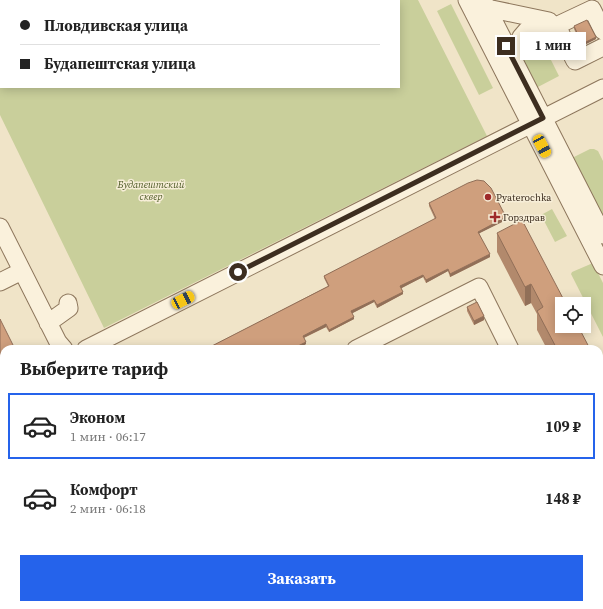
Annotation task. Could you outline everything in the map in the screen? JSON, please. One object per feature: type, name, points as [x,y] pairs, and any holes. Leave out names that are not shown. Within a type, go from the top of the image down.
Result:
[{"type":"street","points":[[467,0],[603,235]]},
{"type":"street","points":[[485,4],[512,58],[537,121],[603,266]]},
{"type":"street","points":[[485,4],[585,34]]},
{"type":"street","points":[[512,58],[521,37],[528,30],[538,25],[585,34]]},
{"type":"street","points":[[94,345],[603,88]]},
{"type":"street","points":[[0,226],[48,323],[61,345]]},
{"type":"street","points":[[0,282],[22,271]]},
{"type":"street","points":[[364,345],[479,287],[508,345]]},
{"type":"street","points":[[48,323],[69,308],[68,303]]},
{"type":"green space","name":"Будапештский сквер","points":[[400,0],[418,0],[487,136],[104,328],[0,115],[0,88],[400,88]]},
{"type":"green space","points":[[451,4],[493,88],[479,95],[437,11]]},
{"type":"green space","points":[[537,32],[559,76],[536,88],[522,57],[522,46]]},
{"type":"green space","points":[[590,149],[598,151],[603,161],[603,219],[572,158]]},
{"type":"green space","points":[[552,209],[567,236],[555,242],[541,215]]},
{"type":"green space","points":[[593,263],[603,283],[603,337],[591,313],[591,297],[583,297],[571,274],[572,272]]},
{"type":"building","points":[[587,20],[596,37],[582,44],[574,26]]},
{"type":"building","points":[[477,180],[484,181],[491,188],[506,217],[478,232],[490,254],[450,274],[448,269],[426,280],[423,275],[400,286],[403,292],[377,305],[374,300],[351,311],[354,317],[329,330],[326,324],[303,336],[306,342],[300,345],[214,345],[329,286],[324,276],[436,218],[429,203]]},
{"type":"building","points":[[522,220],[562,297],[555,297],[555,333],[582,333],[588,345],[555,345],[537,311],[543,307],[531,284],[525,287],[497,233]]},
{"type":"building","points":[[477,302],[484,316],[474,321],[467,307]]},
{"type":"building","points":[[0,319],[13,345],[0,345]]},
{"type":"place","name":"Pyaterochka","points":[[488,197]]},
{"type":"place","name":"Горздрав","points":[[495,217]]},
{"type":"route","points":[[238,272],[543,118],[506,46]]}]
